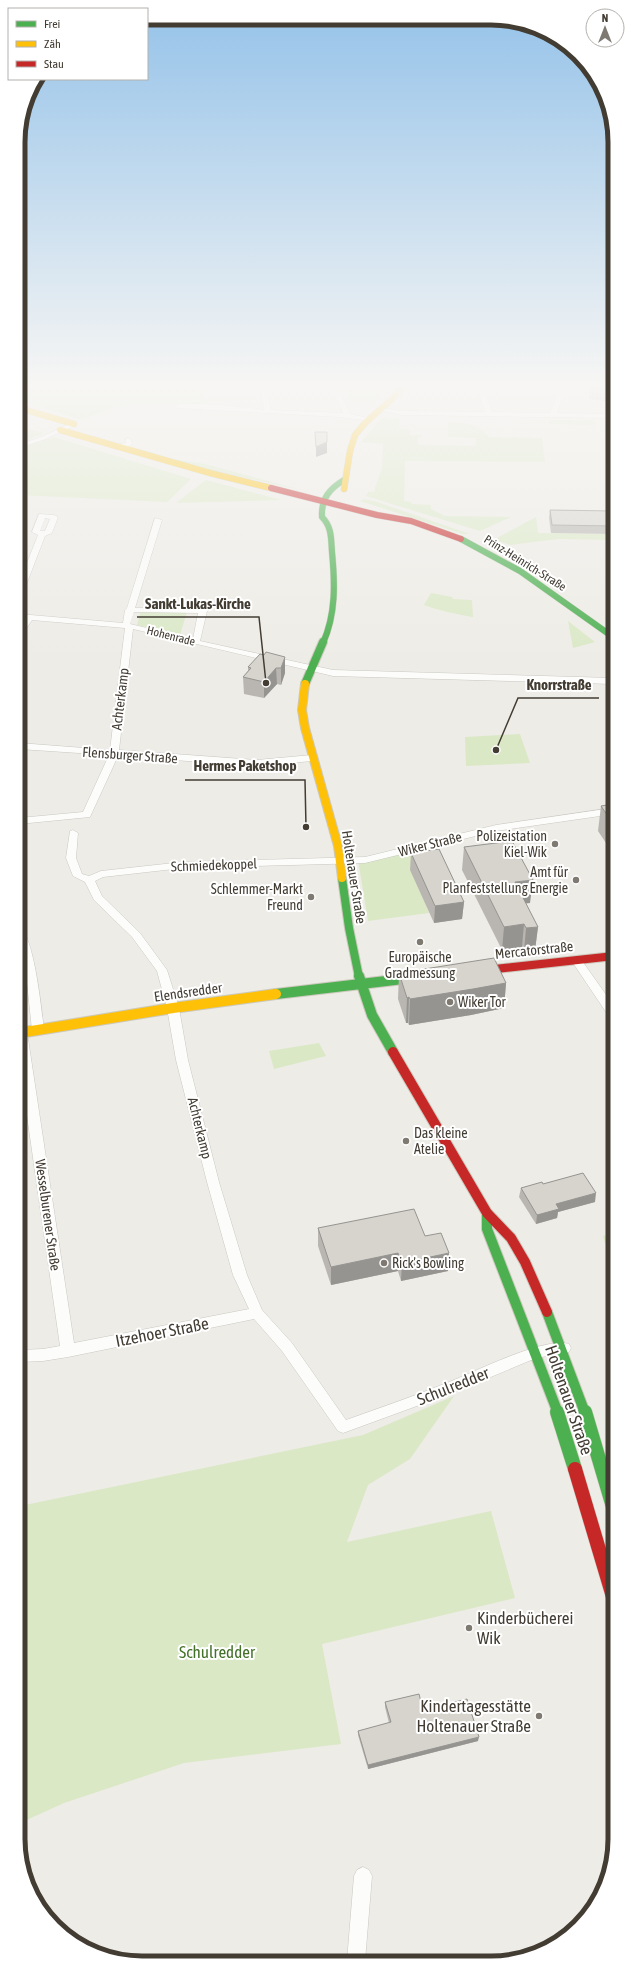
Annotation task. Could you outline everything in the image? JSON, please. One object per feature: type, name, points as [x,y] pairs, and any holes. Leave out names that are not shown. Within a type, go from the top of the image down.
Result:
[{"type":"main road","name":"Prinz-Heinrich-Straße","points":[[235,478],[324,498]]},
{"type":"main road","name":"Prinz-Heinrich-Straße","points":[[261,478],[337,502],[383,511],[392,517],[450,535],[488,551],[527,576],[608,633]]},
{"type":"main road","points":[[324,498],[336,483],[344,480]]},
{"type":"main road","name":"Holtenauer Straße","points":[[344,480],[346,484],[337,502],[332,517],[331,535],[335,585],[334,612],[327,634],[310,669],[303,691],[302,704],[305,728],[312,758],[341,861],[349,936],[370,1010],[385,1040],[487,1213],[502,1226],[517,1245],[564,1348],[596,1445],[608,1488]]},
{"type":"main road","name":"Holtenauer Straße","points":[[324,498],[322,517],[332,517]]},
{"type":"main road","name":"Mercatorstraße","points":[[470,972],[608,957]]},
{"type":"main road","points":[[362,983],[427,976]]},
{"type":"main road","name":"Elendsredder","points":[[25,1031],[173,1008],[362,983]]},
{"type":"main road","name":"Holtenauer Straße","points":[[487,1213],[488,1229],[494,1250],[562,1425],[608,1580]]},
{"type":"street","name":"Achterkamp","points":[[25,820],[87,815],[114,754],[127,625],[130,610],[158,520]]},
{"type":"street","points":[[25,578],[42,534]]},
{"type":"street","points":[[130,610],[203,611],[196,642]]},
{"type":"street","name":"Hohenrade","points":[[25,617],[127,625],[310,669],[333,673],[608,681]]},
{"type":"street","points":[[25,625],[30,617]]},
{"type":"street","name":"Flensburger Straße","points":[[25,747],[257,763],[312,758]]},
{"type":"street","name":"Wiker Straße","points":[[341,861],[365,860],[496,828],[608,812]]},
{"type":"street","name":"Achterkamp","points":[[72,833],[71,858],[78,876],[90,880],[90,884],[98,898],[136,935],[162,970],[173,1008],[182,1060],[213,1182],[240,1275],[256,1313],[287,1347],[343,1427]]},
{"type":"street","name":"Schmiedekoppel","points":[[90,880],[101,874],[183,865],[341,861]]},
{"type":"street","points":[[25,949],[30,964],[38,1030]]},
{"type":"street","points":[[576,960],[608,1006]]},
{"type":"street","name":"Wesselburener Straße","points":[[25,1065],[68,1351]]},
{"type":"street","name":"Itzehoer Straße","points":[[25,1356],[43,1355],[68,1351],[256,1313]]},
{"type":"street","name":"Schulredder","points":[[343,1427],[450,1388],[535,1353],[564,1348]]},
{"type":"street","points":[[356,1956],[363,1876]]},
{"type":"green space","points":[[25,478],[191,479],[167,502],[25,495]]},
{"type":"green space","points":[[249,478],[258,478],[301,490]]},
{"type":"green space","points":[[378,478],[405,478],[404,501],[411,502],[412,504],[431,505],[431,509],[445,516],[511,517],[480,531],[366,496],[368,492],[374,492]]},
{"type":"green space","points":[[206,480],[281,500],[176,503]]},
{"type":"green space","points":[[364,499],[377,502],[470,534],[463,534],[360,501]]},
{"type":"green space","points":[[536,517],[538,533],[608,534],[608,540],[558,539],[510,545],[502,542],[498,543],[497,538]]},
{"type":"green space","points":[[431,593],[452,597],[453,599],[472,600],[473,617],[424,605]]},
{"type":"green space","points":[[141,611],[187,612],[180,635],[137,625]]},
{"type":"green space","points":[[568,621],[595,642],[573,648]]},
{"type":"green space","points":[[520,734],[530,763],[466,766],[465,737]]},
{"type":"green space","points":[[429,843],[437,860],[415,874],[429,913],[368,921],[358,860]]},
{"type":"green space","points":[[319,1043],[326,1056],[274,1069],[269,1051]]},
{"type":"green space","points":[[608,1234],[608,1254],[603,1236]]},
{"type":"green space","name":"Schulredder","points":[[454,1396],[410,1459],[368,1485],[347,1542],[491,1511],[515,1598],[322,1644],[341,1744],[184,1763],[64,1803],[25,1821],[25,1505],[363,1435]]},
{"type":"building","points":[[550,510],[608,511],[608,526],[552,525]]},
{"type":"building","points":[[266,652],[285,657],[281,668],[276,668],[264,682],[243,677],[251,668],[248,667],[260,654],[264,655]]},
{"type":"building","points":[[608,805],[608,816],[601,806]]},
{"type":"building","points":[[512,841],[533,880],[515,882],[538,927],[526,928],[524,924],[504,927],[464,847]]},
{"type":"building","points":[[439,849],[464,902],[435,906],[411,853]]},
{"type":"building","points":[[494,958],[506,983],[410,999],[409,997],[407,998],[399,973]]},
{"type":"building","points":[[583,1173],[596,1193],[556,1204],[559,1209],[537,1215],[521,1188],[542,1182],[543,1184]]},
{"type":"building","points":[[414,1209],[425,1236],[441,1233],[449,1253],[402,1263],[398,1253],[331,1267],[318,1228]]},
{"type":"building","points":[[419,1694],[423,1710],[467,1699],[479,1737],[368,1765],[358,1731],[391,1722],[385,1702]]},
{"type":"traffic: fast","points":[[305,684],[309,671],[327,633],[334,603],[331,537],[328,524],[322,517],[322,505],[329,490],[344,480]]},
{"type":"traffic: fast","points":[[461,539],[520,571],[608,633]]},
{"type":"traffic: fast","points":[[342,878],[349,928],[359,977],[372,1015],[393,1052]]},
{"type":"traffic: fast","points":[[276,994],[420,977]]},
{"type":"traffic: fast","points":[[487,1213],[487,1229],[562,1425],[575,1469]]},
{"type":"traffic: fast","points":[[547,1312],[567,1361],[592,1435],[608,1490]]},
{"type":"traffic: slow","points":[[232,478],[271,488]]},
{"type":"traffic: slow","points":[[344,489],[346,484],[345,478]]},
{"type":"traffic: slow","points":[[305,684],[302,710],[305,728],[338,846],[342,878]]},
{"type":"traffic: slow","points":[[25,1032],[173,1008],[276,994]]},
{"type":"traffic: jam","points":[[271,488],[377,515],[411,521],[461,539]]},
{"type":"traffic: jam","points":[[477,971],[608,957]]},
{"type":"traffic: jam","points":[[393,1052],[487,1213],[511,1238],[525,1262],[547,1312]]},
{"type":"traffic: jam","points":[[575,1469],[608,1580]]},
{"type":"place","name":"Sankt-Lukas-Kirche","points":[[266,683]]},
{"type":"place","name":"Knorrstraße","points":[[496,750]]},
{"type":"place","name":"Hermes Paketshop","points":[[306,827]]},
{"type":"place","name":"Polizeistation Kiel-Wik","points":[[555,844]]},
{"type":"place","name":"Amt für Planfeststellung Energie","points":[[576,880]]},
{"type":"place","name":"Schlemmer-Markt Freund","points":[[311,897]]},
{"type":"place","name":"Europäische Gradmessung","points":[[420,942]]},
{"type":"place","name":"Wiker Tor","points":[[450,1002]]},
{"type":"place","name":"Das kleine Atelie","points":[[406,1141]]},
{"type":"place","name":"Rick’s Bowling","points":[[384,1263]]},
{"type":"place","name":"Kinderbücherei Wik","points":[[469,1628]]},
{"type":"place","name":"Kindertagesstätte Holtenauer Straße","points":[[539,1716]]}]
